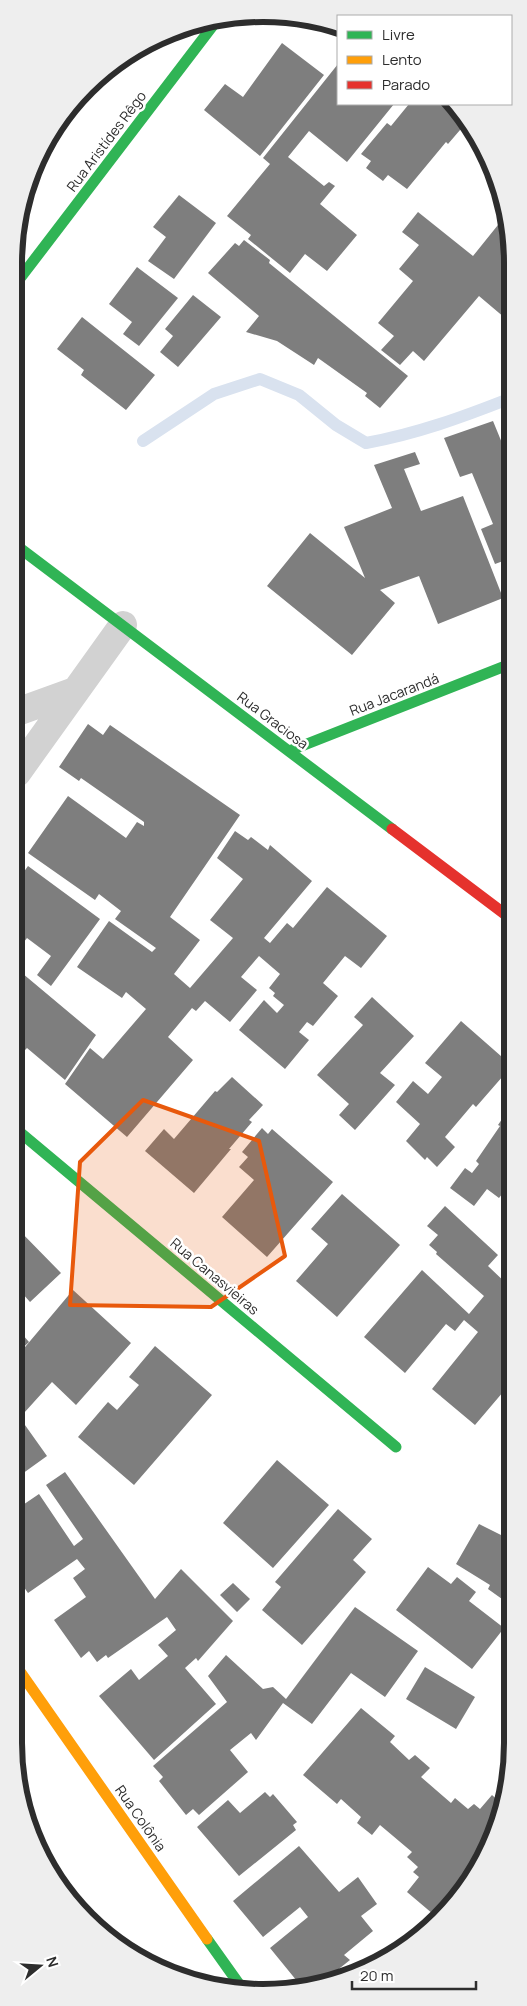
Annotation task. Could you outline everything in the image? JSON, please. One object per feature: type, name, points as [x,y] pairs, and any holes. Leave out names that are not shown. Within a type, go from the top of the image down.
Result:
[{"type":"street","name":"Rua Aristídes Rêgo","points":[[22,277],[211,28]]},
{"type":"street","name":"Rua Graciosa","points":[[22,549],[504,913]]},
{"type":"street","points":[[22,766],[123,625]]},
{"type":"street","name":"Rua Jacarandá","points":[[289,751],[504,666]]},
{"type":"street","points":[[22,710],[75,692]]},
{"type":"street","name":"Rua Canasvieiras","points":[[22,1134],[396,1447]]},
{"type":"street","name":"Rua Colônia","points":[[22,1674],[237,1982]]},
{"type":"highlighted area","points":[[143,1100],[259,1141],[285,1256],[211,1307],[70,1305],[80,1162]]},
{"type":"building","points":[[282,43],[324,75],[260,156],[204,110],[225,84],[243,97]]},
{"type":"building","points":[[337,65],[337,105],[393,105],[347,162],[309,131],[288,157],[324,186],[329,182],[335,186],[320,204],[357,235],[327,271],[305,254],[290,273],[248,239],[251,235],[227,216],[270,164],[263,158]]},
{"type":"building","points":[[408,105],[445,105],[462,127],[448,144],[446,142],[407,189],[388,175],[383,181],[366,168],[371,161],[361,154],[387,123],[391,126]]},
{"type":"building","points":[[179,195],[216,223],[174,279],[148,261],[166,237],[153,227]]},
{"type":"building","points":[[418,212],[473,256],[501,222],[504,248],[504,317],[479,296],[424,361],[413,351],[400,365],[381,350],[394,336],[378,323],[413,281],[399,269],[419,245],[402,232]]},
{"type":"building","points":[[244,240],[270,260],[269,263],[408,376],[380,408],[365,396],[367,393],[318,358],[314,365],[277,341],[246,332],[259,316],[208,273],[235,243],[239,246]]},
{"type":"building","points":[[137,267],[178,298],[139,346],[123,334],[132,322],[109,304]]},
{"type":"building","points":[[193,295],[221,317],[178,367],[160,352],[173,336],[165,329]]},
{"type":"building","points":[[82,317],[155,375],[126,410],[81,375],[84,370],[57,349]]},
{"type":"building","points":[[493,421],[502,443],[504,442],[504,561],[495,564],[481,529],[493,524],[472,473],[460,477],[444,438]]},
{"type":"building","points":[[415,452],[420,464],[404,469],[421,511],[463,496],[503,598],[438,624],[419,576],[380,590],[395,603],[352,655],[267,586],[310,533],[365,578],[344,527],[392,508],[374,465]]},
{"type":"building","points":[[88,724],[103,735],[110,725],[240,815],[170,917],[200,940],[174,974],[190,988],[233,938],[210,920],[243,879],[217,858],[235,831],[248,840],[251,837],[268,850],[270,845],[312,881],[264,938],[270,943],[287,923],[293,928],[327,887],[387,936],[361,968],[345,956],[323,983],[338,996],[313,1026],[307,1022],[299,1032],[309,1040],[285,1069],[239,1030],[264,1000],[277,1013],[284,1005],[273,996],[275,993],[269,988],[280,974],[259,956],[241,977],[257,990],[230,1022],[205,1001],[196,1011],[192,1008],[168,1037],[193,1060],[127,1137],[65,1084],[90,1048],[103,1059],[146,1009],[126,992],[122,998],[77,967],[109,921],[152,952],[156,948],[115,919],[121,911],[99,894],[95,900],[28,853],[68,796],[126,838],[137,822],[144,826],[144,822],[81,778],[79,781],[59,767]]},
{"type":"building","points":[[28,866],[100,919],[51,986],[37,975],[51,956],[27,938],[22,944],[22,874]]},
{"type":"building","points":[[22,973],[96,1035],[65,1080],[27,1048],[24,1051],[22,1049]]},
{"type":"building","points":[[372,997],[414,1036],[380,1073],[395,1085],[355,1130],[339,1115],[349,1104],[317,1075],[363,1025],[354,1017]]},
{"type":"building","points":[[461,1021],[504,1059],[504,1075],[476,1107],[473,1104],[445,1137],[455,1147],[437,1167],[427,1157],[425,1160],[406,1141],[420,1124],[396,1102],[413,1081],[428,1094],[442,1077],[425,1063]]},
{"type":"building","points":[[232,1077],[263,1105],[249,1120],[252,1122],[229,1149],[231,1149],[194,1193],[145,1151],[164,1129],[174,1139],[215,1091],[217,1092]]},
{"type":"building","points":[[504,1116],[504,1192],[499,1198],[487,1189],[474,1206],[450,1188],[465,1168],[472,1173],[479,1164],[476,1161],[500,1126],[498,1125]]},
{"type":"building","points":[[262,1128],[268,1134],[272,1129],[333,1182],[267,1257],[222,1217],[254,1180],[239,1167],[248,1157],[242,1152]]},
{"type":"building","points":[[342,1194],[400,1245],[337,1317],[296,1281],[328,1244],[311,1229]]},
{"type":"building","points":[[445,1206],[498,1255],[488,1266],[504,1281],[504,1391],[475,1425],[432,1389],[478,1332],[464,1320],[455,1331],[446,1324],[405,1373],[364,1337],[422,1270],[469,1314],[484,1296],[436,1254],[437,1252],[429,1245],[438,1235],[427,1226]]},
{"type":"building","points":[[22,1233],[61,1273],[30,1302],[22,1293]]},
{"type":"building","points":[[73,1290],[131,1343],[76,1405],[52,1382],[24,1413],[22,1410],[22,1351]]},
{"type":"building","points":[[22,1334],[29,1342],[22,1348]]},
{"type":"building","points":[[155,1346],[212,1395],[134,1485],[78,1437],[108,1402],[117,1410],[139,1385],[129,1377]]},
{"type":"building","points":[[22,1421],[47,1456],[22,1474]]},
{"type":"building","points":[[277,1460],[329,1505],[273,1568],[223,1523]]},
{"type":"building","points":[[65,1472],[155,1599],[181,1569],[233,1621],[198,1661],[196,1658],[185,1668],[216,1704],[154,1760],[99,1696],[131,1669],[139,1680],[168,1656],[158,1645],[176,1630],[167,1617],[108,1658],[106,1655],[97,1662],[89,1651],[81,1658],[54,1620],[86,1597],[73,1578],[85,1569],[77,1559],[28,1593],[22,1584],[22,1506],[39,1494],[74,1546],[83,1539],[46,1485]]},
{"type":"building","points":[[338,1509],[372,1539],[353,1560],[366,1572],[302,1645],[262,1610],[281,1587],[275,1582]]},
{"type":"building","points":[[479,1524],[504,1536],[504,1600],[488,1589],[490,1585],[456,1564]]},
{"type":"building","points":[[428,1567],[451,1584],[457,1577],[476,1592],[469,1601],[504,1628],[472,1669],[396,1610]]},
{"type":"building","points":[[233,1583],[250,1599],[237,1612],[220,1595]]},
{"type":"building","points":[[355,1607],[418,1651],[385,1697],[351,1673],[312,1724],[283,1703],[256,1740],[251,1733],[230,1750],[248,1772],[199,1815],[193,1809],[186,1815],[159,1781],[163,1777],[153,1766],[227,1702],[208,1676],[226,1655],[263,1689],[273,1687],[286,1699]]},
{"type":"building","points":[[425,1667],[475,1697],[456,1729],[406,1699]]},
{"type":"building","points":[[361,1708],[395,1736],[390,1742],[409,1760],[415,1755],[430,1768],[421,1777],[451,1803],[455,1798],[468,1809],[474,1804],[480,1809],[492,1795],[497,1800],[492,1820],[480,1849],[457,1886],[433,1914],[407,1892],[419,1877],[413,1872],[418,1867],[407,1857],[412,1852],[380,1825],[372,1835],[357,1823],[361,1817],[341,1799],[337,1804],[303,1775]]},
{"type":"building","points":[[265,1792],[270,1797],[273,1794],[297,1822],[293,1825],[296,1830],[239,1876],[197,1827],[228,1800],[240,1813]]},
{"type":"building","points":[[299,1846],[339,1892],[358,1877],[377,1904],[361,1916],[373,1931],[344,1955],[350,1960],[334,1973],[297,1981],[270,1948],[308,1917],[300,1907],[263,1937],[233,1901]]},
{"type":"waterway","points":[[143,441],[214,394],[260,379],[299,395],[336,425],[366,443],[403,435],[439,424],[504,401]]},
{"type":"traffic: fast","points":[[22,276],[211,28]]},
{"type":"traffic: fast","points":[[22,550],[392,829]]},
{"type":"traffic: fast","points":[[289,751],[504,666]]},
{"type":"traffic: fast","points":[[22,1134],[396,1447]]},
{"type":"traffic: fast","points":[[207,1939],[237,1982]]},
{"type":"traffic: slow","points":[[22,1674],[207,1939]]},
{"type":"traffic: jam","points":[[392,829],[504,913]]}]
